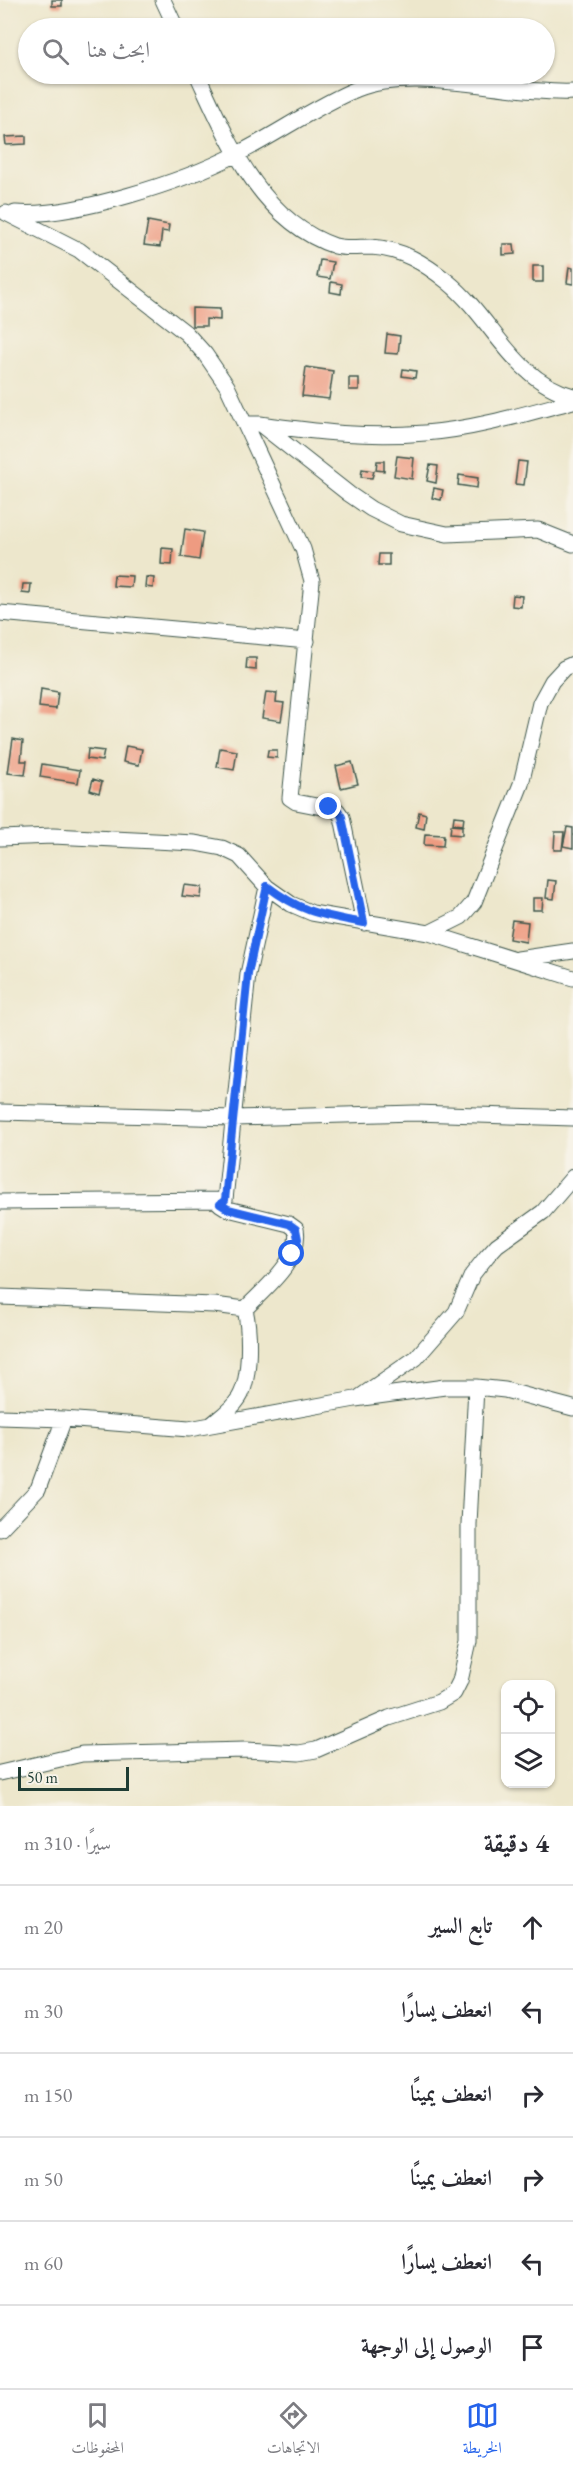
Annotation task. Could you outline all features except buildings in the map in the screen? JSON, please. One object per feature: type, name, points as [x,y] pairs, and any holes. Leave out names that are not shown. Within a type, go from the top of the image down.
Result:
[{"type":"street","points":[[163,0],[171,18]]},
{"type":"street","points":[[202,84],[235,155],[269,201],[313,235],[337,246],[398,251],[423,262],[451,284],[530,376],[554,391],[573,396]]},
{"type":"street","points":[[3,213],[51,212],[112,200],[235,155],[357,89],[378,84]]},
{"type":"street","points":[[451,84],[546,94],[573,92]]},
{"type":"street","points":[[3,213],[79,250],[186,333],[216,368],[245,424],[309,568],[312,600],[290,798],[296,802],[338,810],[342,817],[364,923]]},
{"type":"street","points":[[245,424],[378,435],[427,433],[478,424],[573,401]]},
{"type":"street","points":[[260,424],[348,494],[401,524],[447,534],[538,530],[573,544]]},
{"type":"street","points":[[0,612],[307,641]]},
{"type":"street","points":[[429,933],[461,917],[474,902],[520,784],[540,703],[552,681],[564,668],[573,664]]},
{"type":"street","points":[[0,838],[53,836],[222,848],[239,856],[267,886],[291,904],[312,913],[429,933],[573,978]]},
{"type":"street","points":[[245,1309],[286,1264],[298,1239],[296,1229],[289,1224],[228,1209],[220,1204],[225,1200],[248,974],[267,886]]},
{"type":"street","points":[[515,960],[573,951]]},
{"type":"street","points":[[0,1112],[234,1118],[415,1113],[573,1118]]},
{"type":"street","points":[[355,1400],[416,1358],[456,1312],[472,1275],[487,1256],[497,1245],[543,1212],[573,1177]]},
{"type":"street","points":[[0,1202],[225,1200]]},
{"type":"street","points":[[0,1297],[214,1305],[245,1309]]},
{"type":"street","points":[[209,1427],[231,1409],[245,1386],[249,1333],[245,1309]]},
{"type":"street","points":[[0,1773],[82,1754],[245,1750],[299,1753],[316,1750],[389,1718],[439,1702],[454,1693],[460,1681],[469,1641],[469,1524],[476,1387]]},
{"type":"street","points":[[0,1417],[64,1419],[156,1428],[209,1427],[355,1400],[446,1388],[476,1387],[505,1390],[573,1408]]},
{"type":"street","points":[[0,1529],[38,1489],[64,1419]]},
{"type":"route","points":[[292,1254],[298,1239],[296,1229],[289,1224],[228,1209],[220,1204],[225,1200],[248,974],[267,886],[291,904],[312,913],[364,923],[342,817],[338,810],[329,807]]}]
